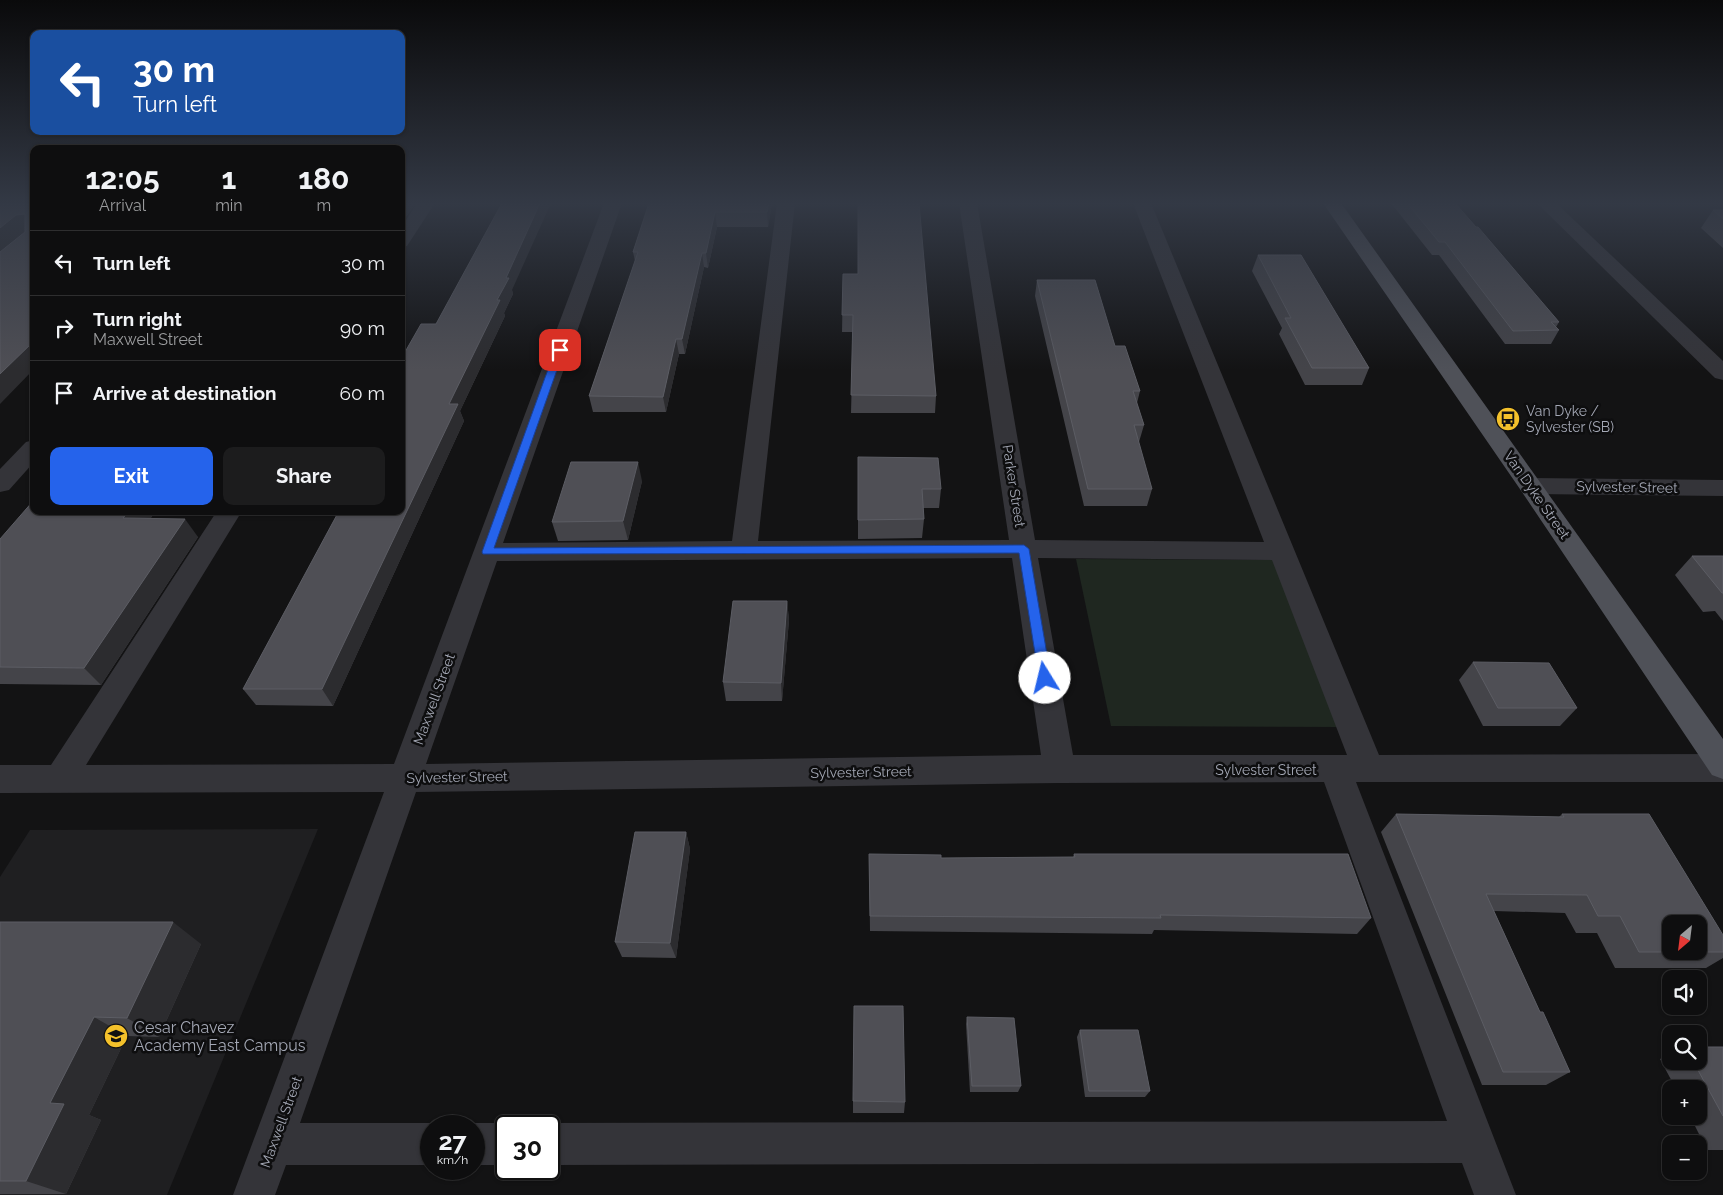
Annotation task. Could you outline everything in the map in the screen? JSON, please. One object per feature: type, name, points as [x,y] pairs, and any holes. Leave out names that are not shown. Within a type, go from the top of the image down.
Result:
[{"type":"main road","name":"Van Dyke Street","points":[[1371,259],[1531,486],[1723,767]]},
{"type":"street","name":"Maxwell Street","points":[[254,1195],[593,259]]},
{"type":"street","points":[[744,550],[779,259]]},
{"type":"street","name":"Parker Street","points":[[977,259],[1059,769]]},
{"type":"street","points":[[1164,259],[1280,550],[1475,1142],[1495,1195]]},
{"type":"street","points":[[1604,259],[1723,373]]},
{"type":"street","points":[[0,484],[30,451]]},
{"type":"street","name":"Sylvester Street","points":[[1531,486],[1723,488]]},
{"type":"street","points":[[60,779],[227,515]]},
{"type":"street","points":[[487,552],[1024,549],[1280,550]]},
{"type":"street","name":"Sylvester Street","points":[[0,779],[406,778],[1059,769],[1352,770],[1723,767]]},
{"type":"street","points":[[560,1144],[1475,1142]]},
{"type":"street","points":[[273,1144],[420,1144]]},
{"type":"shaded area","points":[[1076,559],[1273,560],[1340,727],[1111,726]]},
{"type":"shaded area","name":"Cesar Chavez Academy East Campus","points":[[318,829],[167,1195],[0,1195],[0,877],[30,830]]},
{"type":"building","points":[[0,259],[30,259],[30,345],[0,374]]},
{"type":"building","points":[[472,259],[515,259],[506,278],[509,278],[497,300],[500,300],[449,404],[458,404],[322,689],[243,689],[337,515],[405,515],[405,352],[421,324],[436,324]]},
{"type":"building","points":[[636,259],[701,259],[682,339],[676,339],[663,397],[589,396]]},
{"type":"building","points":[[858,259],[924,259],[936,396],[851,395],[853,315],[842,315],[843,274],[858,274]]},
{"type":"building","points":[[1260,259],[1303,259],[1369,368],[1312,368],[1285,318],[1291,318]]},
{"type":"building","points":[[1458,259],[1505,259],[1559,322],[1551,322],[1559,330],[1513,331]]},
{"type":"building","points":[[1037,280],[1095,280],[1115,346],[1125,346],[1140,391],[1133,391],[1144,425],[1134,425],[1152,489],[1088,489]]},
{"type":"building","points":[[858,457],[938,458],[941,489],[922,489],[924,519],[858,520]]},
{"type":"building","points":[[571,462],[638,462],[623,521],[552,522]]},
{"type":"building","points":[[30,505],[30,515],[126,515],[123,518],[185,519],[84,668],[0,667],[0,539]]},
{"type":"building","points":[[1692,556],[1723,556],[1723,593],[1722,593]]},
{"type":"building","points":[[733,601],[787,601],[781,683],[723,682]]},
{"type":"building","points":[[1473,662],[1549,663],[1577,708],[1498,708]]},
{"type":"building","points":[[1396,814],[1564,817],[1562,814],[1649,814],[1723,935],[1723,952],[1708,952],[1708,915],[1662,915],[1662,952],[1639,952],[1620,916],[1598,916],[1587,895],[1486,894],[1540,1012],[1543,1012],[1570,1072],[1503,1072]]},
{"type":"building","points":[[635,832],[686,832],[670,943],[615,942]]},
{"type":"building","points":[[869,854],[941,855],[941,858],[1075,857],[1074,854],[1348,854],[1371,918],[1160,915],[1161,918],[870,916]]},
{"type":"building","points":[[0,922],[173,922],[127,1018],[94,1017],[50,1103],[64,1104],[26,1181],[0,1181]]},
{"type":"building","points":[[854,1006],[903,1006],[905,1102],[853,1101]]},
{"type":"building","points":[[967,1017],[1014,1018],[1021,1086],[972,1086]]},
{"type":"building","points":[[1080,1030],[1138,1030],[1150,1091],[1089,1091]]},
{"type":"building","points":[[1707,1047],[1723,1047],[1723,1116],[1707,1087],[1707,1080],[1703,1080],[1698,1070],[1707,1070]]},
{"type":"place","name":"Van Dyke / Sylvester (SB)","points":[[1508,419]]},
{"type":"place","name":"Cesar Chavez Academy East Campus","points":[[116,1036]]},
{"type":"route","points":[[560,350],[487,552],[1024,549],[1045,678]]}]
